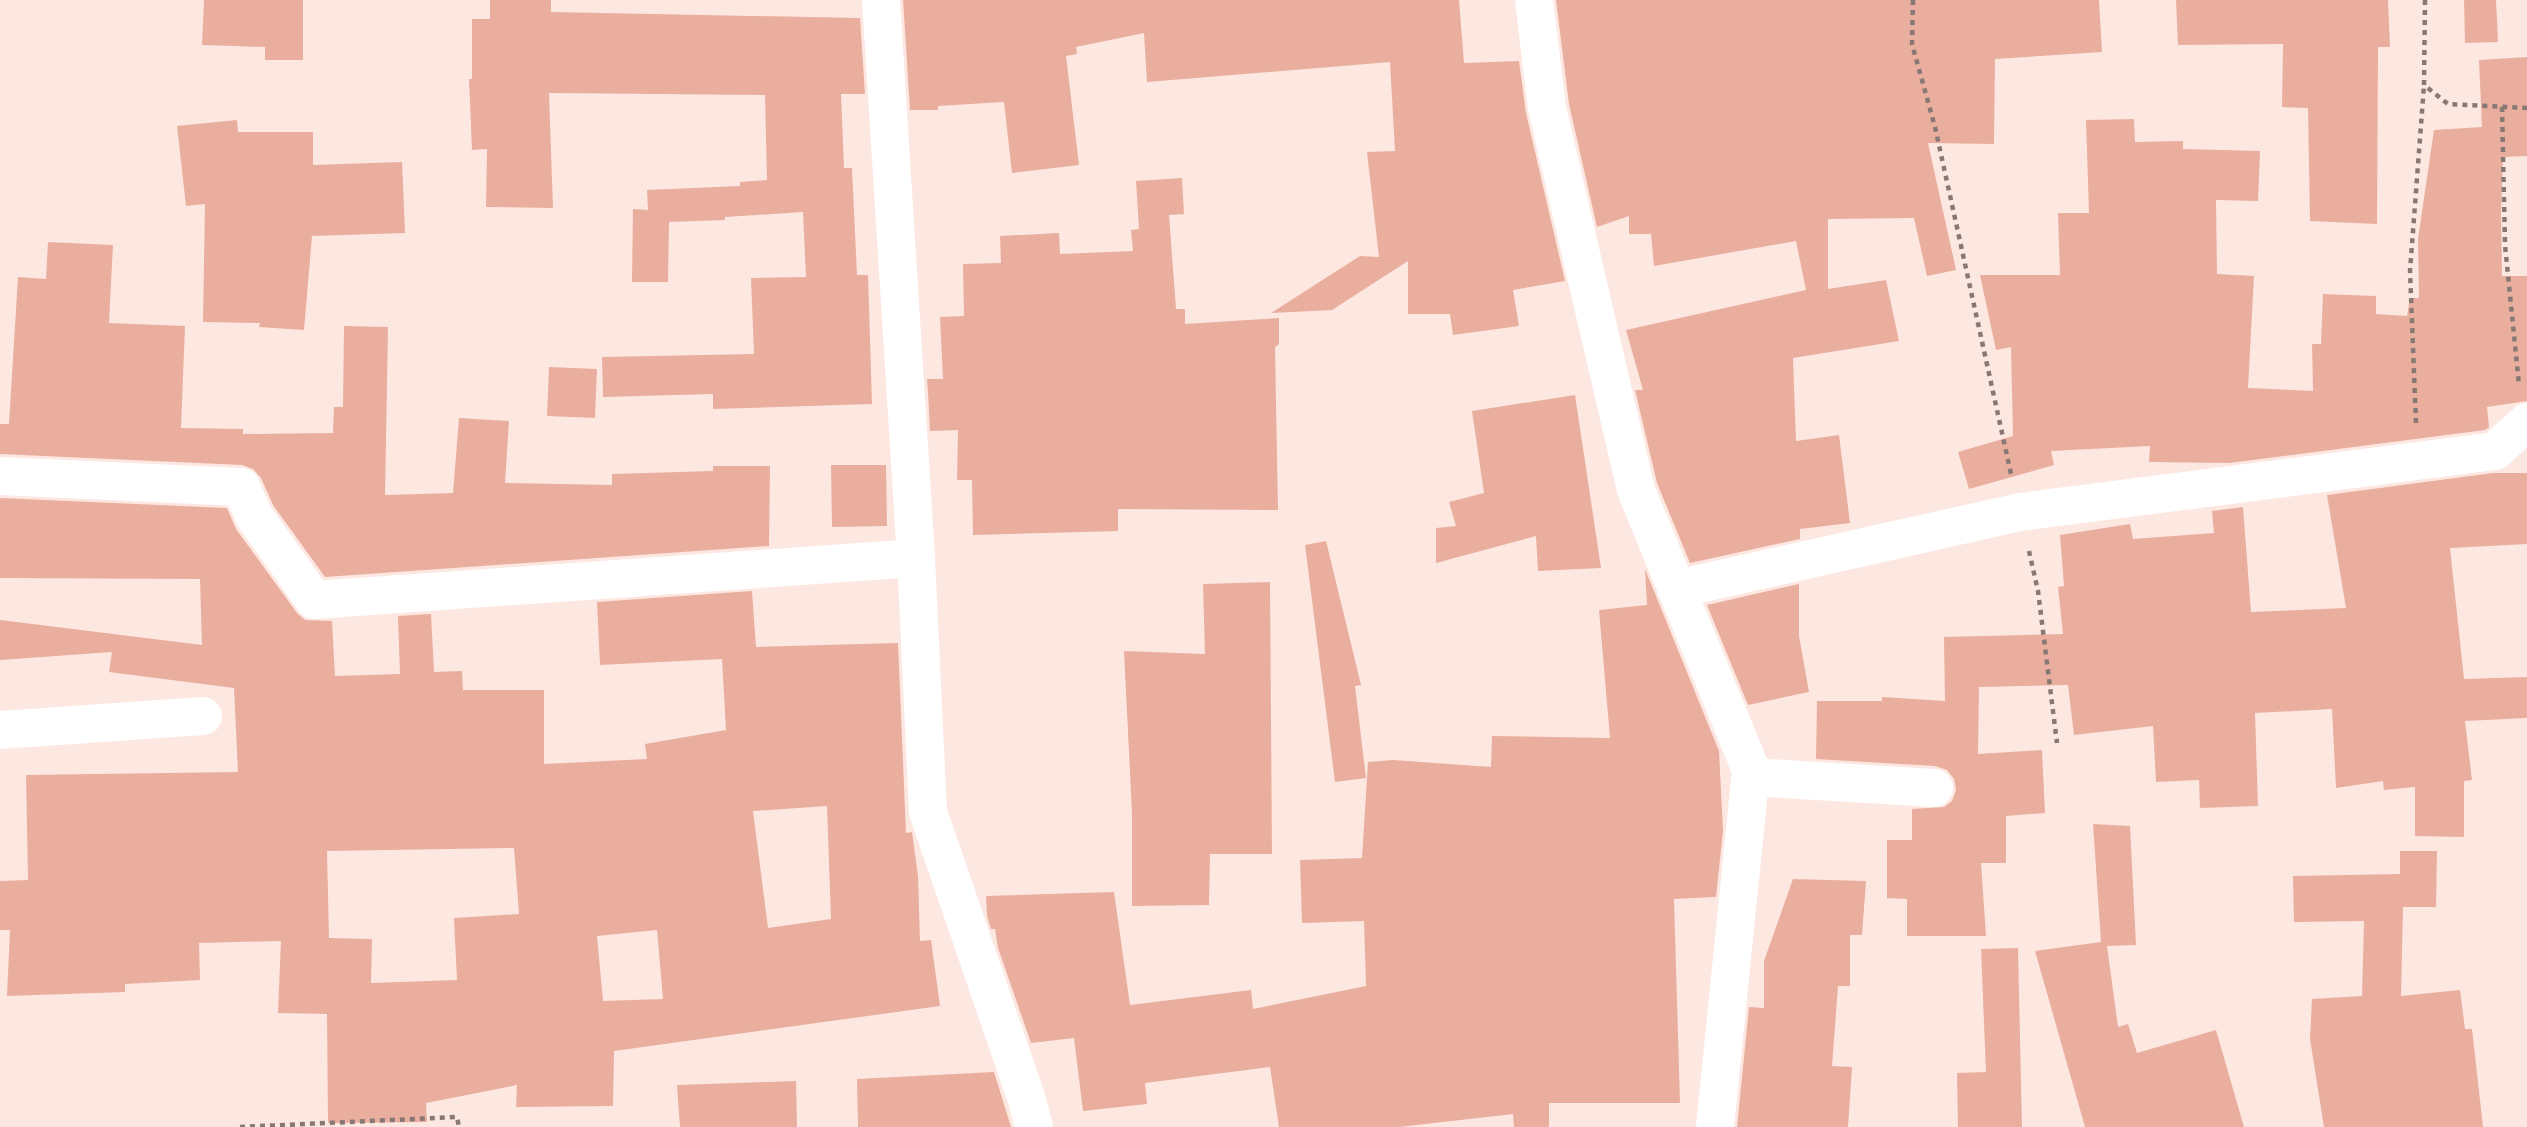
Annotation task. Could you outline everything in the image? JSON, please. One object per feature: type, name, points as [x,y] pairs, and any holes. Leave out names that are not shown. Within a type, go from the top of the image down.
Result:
[{"type":"street","points":[[881,0],[916,558],[928,811],[1034,1127]]},
{"type":"street","points":[[1534,0],[1547,108],[1636,490],[1751,770],[1714,1127]]},
{"type":"street","points":[[1676,589],[2020,512],[2495,452],[2525,424]]},
{"type":"street","points":[[0,476],[242,486],[254,516],[314,600],[916,558]]},
{"type":"street","points":[[0,730],[203,716]]},
{"type":"street","points":[[1751,777],[1934,788]]},
{"type":"path","points":[[1913,0],[1912,44],[1934,127],[2038,591],[2057,743]]},
{"type":"path","points":[[2418,461],[2410,271],[2424,85],[2425,0]]},
{"type":"path","points":[[2424,85],[2448,104],[2527,108]]},
{"type":"path","points":[[2502,107],[2505,245],[2525,424]]},
{"type":"path","points":[[240,1127],[457,1117],[458,1127]]},
{"type":"building","points":[[204,0],[303,0],[303,60],[265,60],[265,47],[202,45]]},
{"type":"building","points":[[490,0],[551,0],[551,12],[860,18],[865,94],[841,94],[844,168],[852,168],[857,275],[868,275],[872,404],[713,409],[713,394],[603,397],[602,357],[754,354],[751,278],[806,277],[803,212],[725,217],[725,220],[669,222],[668,282],[632,282],[633,209],[648,210],[647,190],[740,186],[740,182],[767,180],[765,95],[549,93],[553,208],[486,207],[487,149],[472,150],[469,79],[472,79],[472,19],[490,19]]},
{"type":"building","points":[[903,0],[1459,0],[1464,63],[1519,61],[1526,113],[1565,281],[1513,290],[1519,326],[1453,335],[1450,314],[1408,314],[1408,261],[1332,310],[1271,313],[1360,256],[1379,257],[1367,152],[1395,151],[1390,62],[1147,82],[1144,33],[1076,47],[1077,54],[1066,56],[1079,165],[1012,173],[1004,102],[938,106],[938,110],[910,110]]},
{"type":"building","points":[[1556,0],[2099,0],[2102,52],[1995,59],[1994,144],[1928,143],[1956,270],[1927,276],[1914,218],[1828,219],[1828,289],[1886,280],[1899,341],[1793,358],[1796,441],[1839,435],[1850,523],[1800,529],[1800,539],[1690,563],[1657,483],[1635,390],[1643,390],[1626,330],[1806,290],[1796,241],[1654,266],[1651,234],[1629,234],[1629,216],[1597,227],[1569,104]]},
{"type":"building","points":[[2176,0],[2388,0],[2390,47],[2378,47],[2377,224],[2310,221],[2308,108],[2282,107],[2283,44],[2178,45]]},
{"type":"building","points":[[2464,0],[2496,0],[2498,42],[2465,43]]},
{"type":"building","points":[[2527,57],[2527,156],[2503,157],[2501,212],[2502,276],[2527,276],[2527,401],[2487,407],[2489,427],[2485,430],[2229,463],[2149,462],[2150,446],[2051,451],[2054,465],[1969,489],[1958,452],[2013,436],[2011,347],[1996,350],[1980,275],[2060,275],[2058,213],[2089,213],[2086,120],[2134,119],[2135,142],[2183,141],[2183,149],[2260,151],[2258,201],[2216,200],[2217,274],[2254,276],[2248,388],[2313,391],[2312,344],[2321,344],[2323,294],[2376,296],[2376,314],[2407,316],[2410,298],[2419,298],[2418,239],[2434,130],[2482,127],[2479,60]]},
{"type":"building","points":[[237,120],[238,132],[313,132],[313,165],[402,162],[405,233],[312,236],[304,330],[259,327],[260,323],[203,322],[205,204],[186,206],[177,126]]},
{"type":"building","points":[[1182,178],[1184,214],[1169,215],[1176,309],[1185,309],[1185,324],[1279,318],[1279,344],[1275,347],[1278,510],[1118,509],[1118,531],[973,535],[972,480],[957,480],[958,430],[930,431],[927,379],[943,379],[940,317],[964,316],[963,264],[1001,263],[1000,236],[1059,233],[1060,254],[1133,251],[1131,230],[1139,229],[1136,181]]},
{"type":"building","points":[[48,242],[113,245],[109,323],[185,326],[181,428],[243,429],[243,434],[333,433],[334,407],[343,407],[344,326],[388,327],[385,495],[453,493],[459,418],[509,421],[505,483],[612,485],[612,474],[713,471],[713,466],[770,466],[769,546],[325,577],[273,505],[261,478],[253,469],[242,465],[0,454],[0,424],[9,424],[18,277],[46,279]]},
{"type":"building","points":[[549,367],[597,369],[595,418],[547,416]]},
{"type":"building","points":[[1575,395],[1601,568],[1538,571],[1536,536],[1436,563],[1436,528],[1456,526],[1449,502],[1484,493],[1472,411]]},
{"type":"building","points":[[831,465],[886,465],[887,526],[832,527]]},
{"type":"building","points":[[2493,473],[2527,473],[2527,544],[2450,548],[2464,679],[2527,677],[2527,718],[2465,721],[2472,780],[2464,781],[2464,837],[2415,836],[2415,787],[2384,790],[2383,781],[2336,788],[2332,709],[2255,713],[2258,806],[2200,808],[2199,780],[2156,782],[2153,726],[2074,735],[2068,685],[1979,687],[1978,754],[2042,750],[2045,813],[2006,816],[2006,863],[1981,863],[1986,936],[1907,936],[1907,899],[1887,898],[1887,840],[1912,840],[1912,809],[1944,807],[1952,801],[1956,790],[1954,779],[1947,770],[1935,766],[1816,759],[1817,701],[1882,701],[1882,697],[1945,701],[1944,637],[2063,634],[2058,587],[2064,586],[2060,535],[2130,524],[2133,539],[2214,533],[2212,511],[2243,507],[2251,612],[2346,608],[2327,495]]},
{"type":"building","points":[[0,498],[227,508],[236,529],[297,613],[305,620],[332,621],[335,676],[400,674],[398,616],[431,614],[434,672],[462,671],[463,690],[544,690],[544,764],[647,759],[645,744],[726,730],[722,659],[600,665],[597,602],[752,591],[756,647],[898,643],[906,833],[912,832],[918,876],[920,941],[931,940],[940,1006],[614,1051],[613,1106],[516,1107],[517,1085],[426,1103],[427,1122],[328,1123],[327,1014],[278,1013],[281,941],[199,943],[200,980],[125,984],[125,992],[7,996],[10,930],[0,930],[0,881],[28,880],[26,775],[238,772],[234,688],[109,672],[112,652],[0,660],[0,620],[202,645],[200,579],[0,578]],"holes":[[[827,806],[831,919],[768,928],[753,811]],[[514,848],[519,914],[454,918],[457,980],[371,983],[372,939],[329,938],[327,851]],[[657,930],[663,999],[603,1001],[597,936]]]},
{"type":"building","points":[[1326,541],[1361,685],[1355,686],[1366,778],[1335,782],[1305,545]]},
{"type":"building","points":[[1645,569],[1719,751],[1723,831],[1716,897],[1674,899],[1680,1103],[1549,1103],[1549,1127],[1514,1127],[1513,1114],[1399,1127],[1279,1127],[1270,1067],[1145,1083],[1147,1104],[1083,1111],[1074,1038],[1031,1043],[998,948],[995,929],[991,929],[987,916],[986,896],[1114,892],[1130,1005],[1251,990],[1253,1009],[1366,986],[1364,921],[1302,923],[1300,860],[1362,858],[1368,762],[1393,760],[1491,767],[1492,736],[1610,738],[1599,610],[1647,605]]},
{"type":"building","points":[[1270,582],[1272,854],[1210,854],[1209,905],[1132,906],[1132,813],[1124,651],[1205,654],[1203,584]]},
{"type":"building","points":[[1799,584],[1799,636],[1809,692],[1748,705],[1707,605]]},
{"type":"building","points":[[2093,824],[2130,826],[2136,945],[2107,946],[2118,1027],[2128,1024],[2137,1053],[2216,1030],[2244,1127],[2085,1127],[2035,951],[2101,942]]},
{"type":"building","points":[[2400,851],[2437,851],[2436,907],[2403,907],[2401,996],[2460,990],[2465,1029],[2472,1029],[2483,1127],[2324,1127],[2310,1039],[2312,999],[2362,996],[2364,921],[2294,922],[2293,876],[2400,874]]},
{"type":"building","points":[[1793,879],[1866,881],[1862,935],[1850,935],[1850,986],[1838,986],[1832,1066],[1852,1067],[1848,1127],[1737,1127],[1749,1007],[1764,1008],[1764,961]]},
{"type":"building","points":[[2018,948],[2022,1127],[1958,1127],[1957,1073],[1986,1072],[1981,949]]},
{"type":"building","points":[[994,1072],[1011,1127],[858,1127],[857,1079]]},
{"type":"building","points":[[796,1081],[797,1127],[680,1127],[677,1085]]}]
